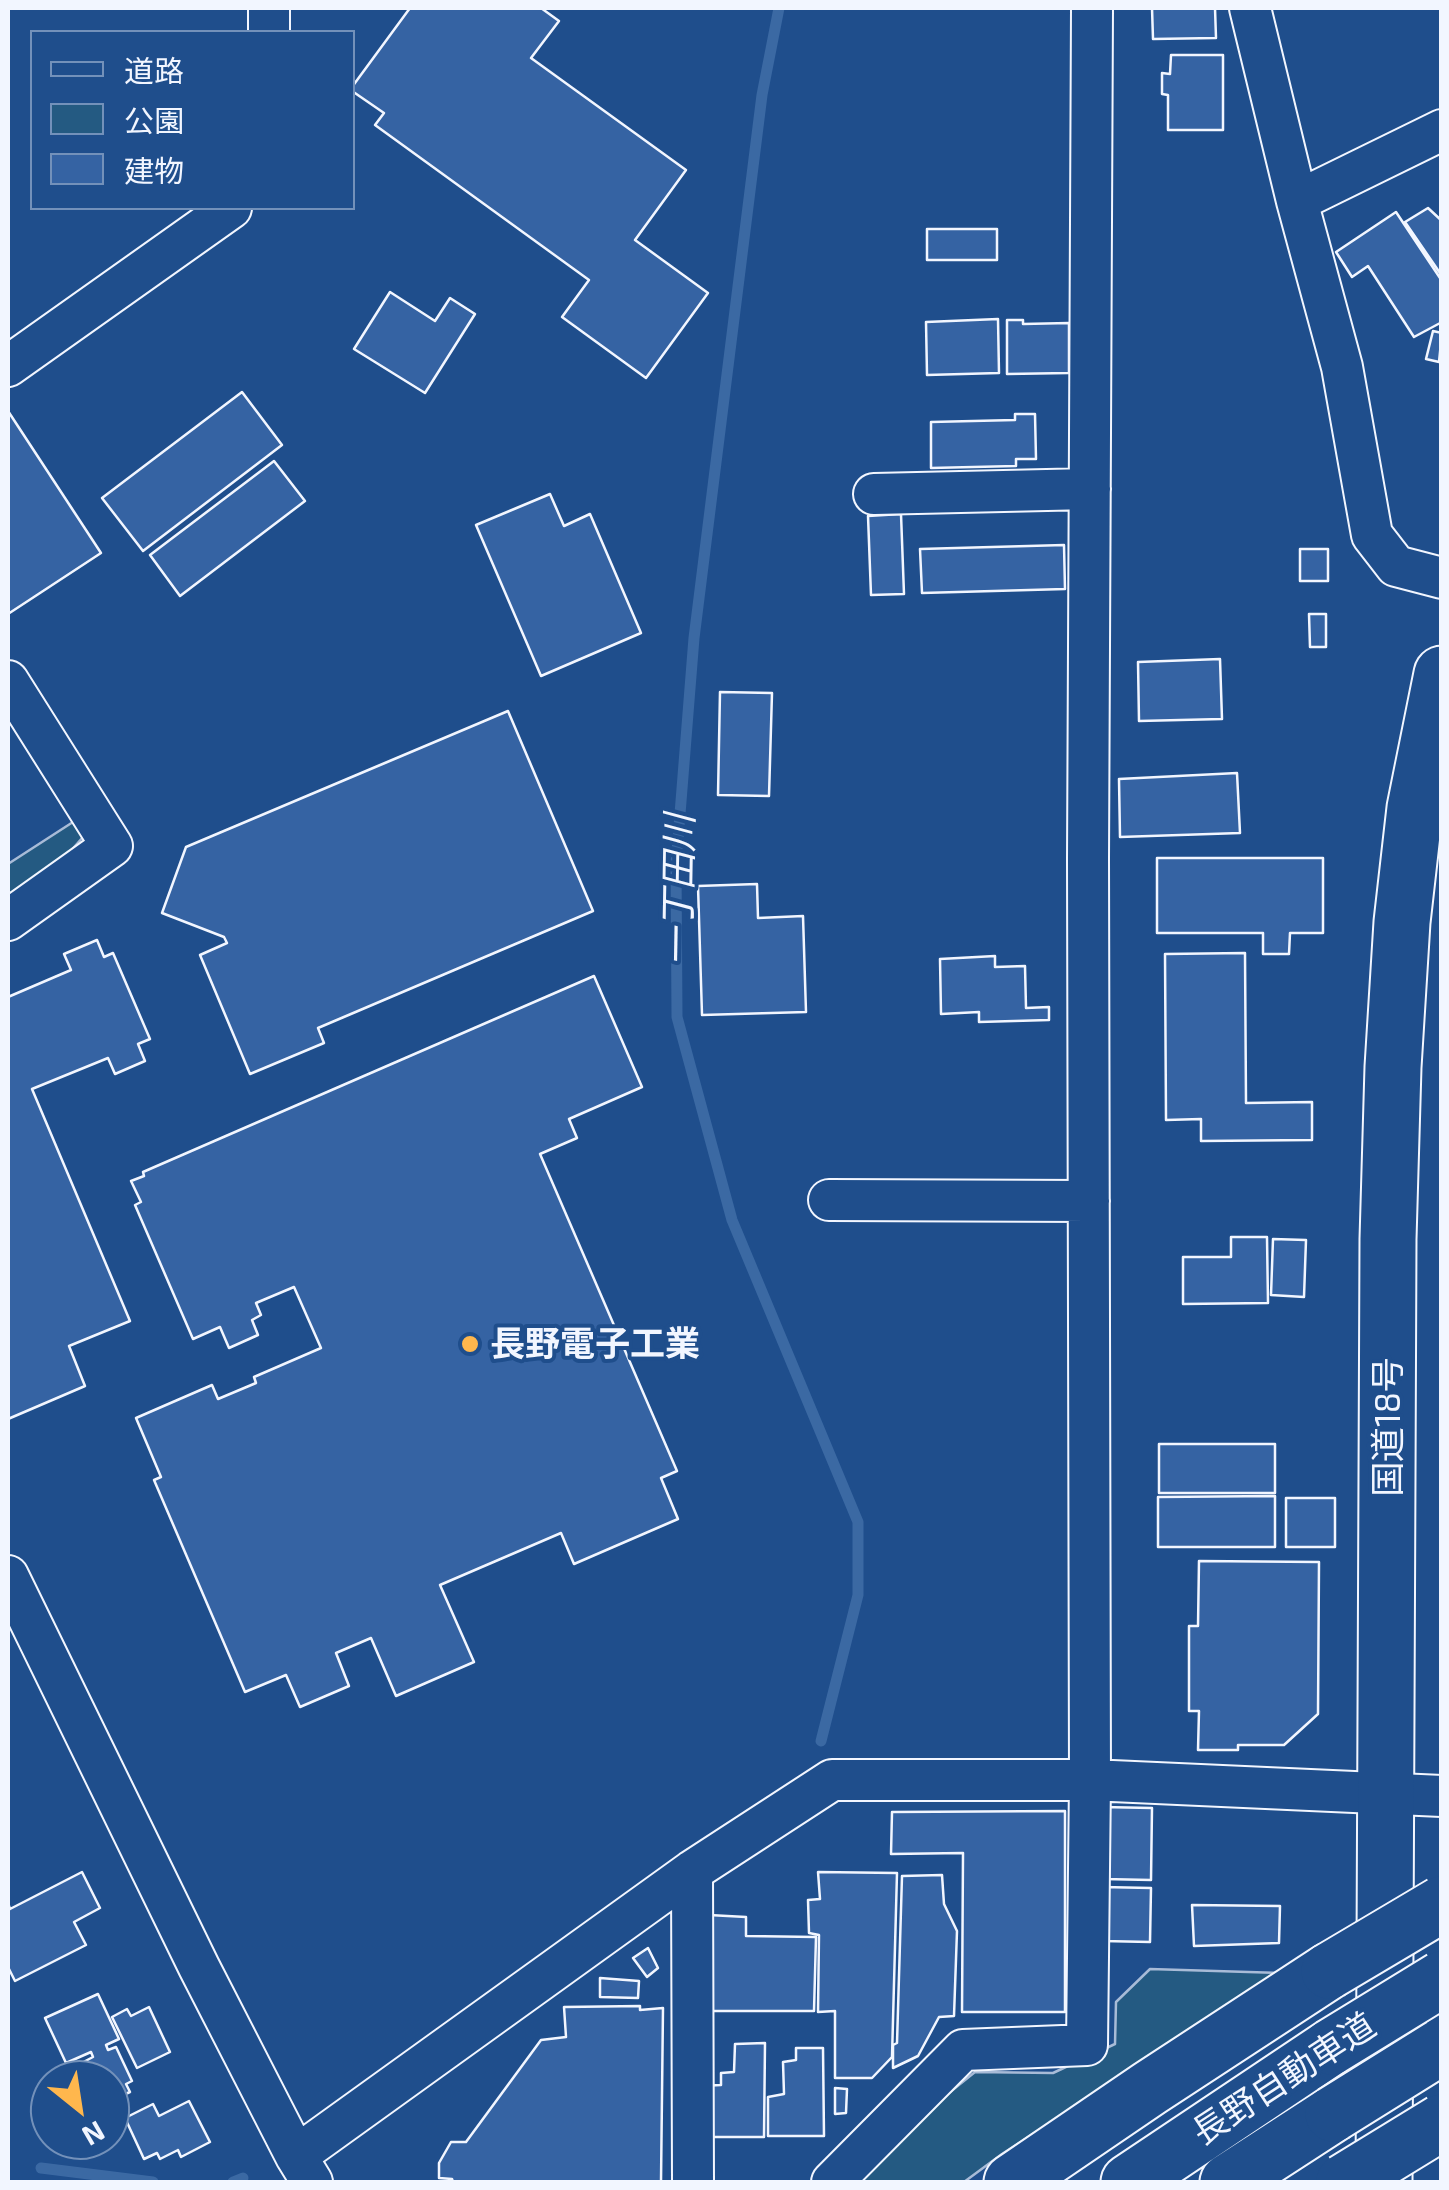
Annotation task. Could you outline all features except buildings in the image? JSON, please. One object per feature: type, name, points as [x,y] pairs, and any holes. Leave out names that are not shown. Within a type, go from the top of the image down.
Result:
[{"type":"highway","name":"国道18号","points":[[1384,2182],[1388,1239],[1393,1067],[1402,922],[1415,808],[1442,674]]},
{"type":"highway","points":[[1012,2182],[1330,1971],[1442,1904]]},
{"type":"highway","name":"長野自動車道","points":[[1128,2182],[1442,1979]]},
{"type":"highway","name":"長野自動車道","points":[[1228,2182],[1442,2046]]},
{"type":"highway","points":[[1344,2182],[1442,2122]]},
{"type":"street","points":[[832,2182],[963,2050],[1087,2045],[1092,8]]},
{"type":"street","points":[[1250,8],[1342,367],[1372,534],[1396,566],[1442,578]]},
{"type":"street","points":[[1298,201],[1442,130]]},
{"type":"street","points":[[8,366],[229,210]]},
{"type":"street","points":[[874,494],[1090,489]]},
{"type":"street","points":[[8,681],[112,846],[8,920]]},
{"type":"street","points":[[829,1200],[1089,1201]]},
{"type":"street","points":[[8,1576],[198,1967],[304,2169],[692,1871],[832,1780],[1090,1780],[1442,1796]]},
{"type":"street","points":[[692,1871],[693,2182]]},
{"type":"green space","points":[[73,822],[83,837],[54,870],[8,902],[8,864]]},
{"type":"green space","points":[[1150,1969],[1281,1973],[964,2182],[861,2182],[893,2138],[975,2072],[1053,2073],[1115,2044],[1116,2002]]},
{"type":"waterway","name":"一丁田川","points":[[779,8],[762,95],[694,638],[676,864],[677,1017],[732,1220],[858,1522],[858,1595],[821,1741]]},
{"type":"waterway","name":"一丁田川","points":[[41,2168],[153,2182]]},
{"type":"waterway","name":"一丁田川","points":[[233,2182],[243,2178]]},
{"type":"place","name":"長野電子工業","points":[[470,1344]]}]
